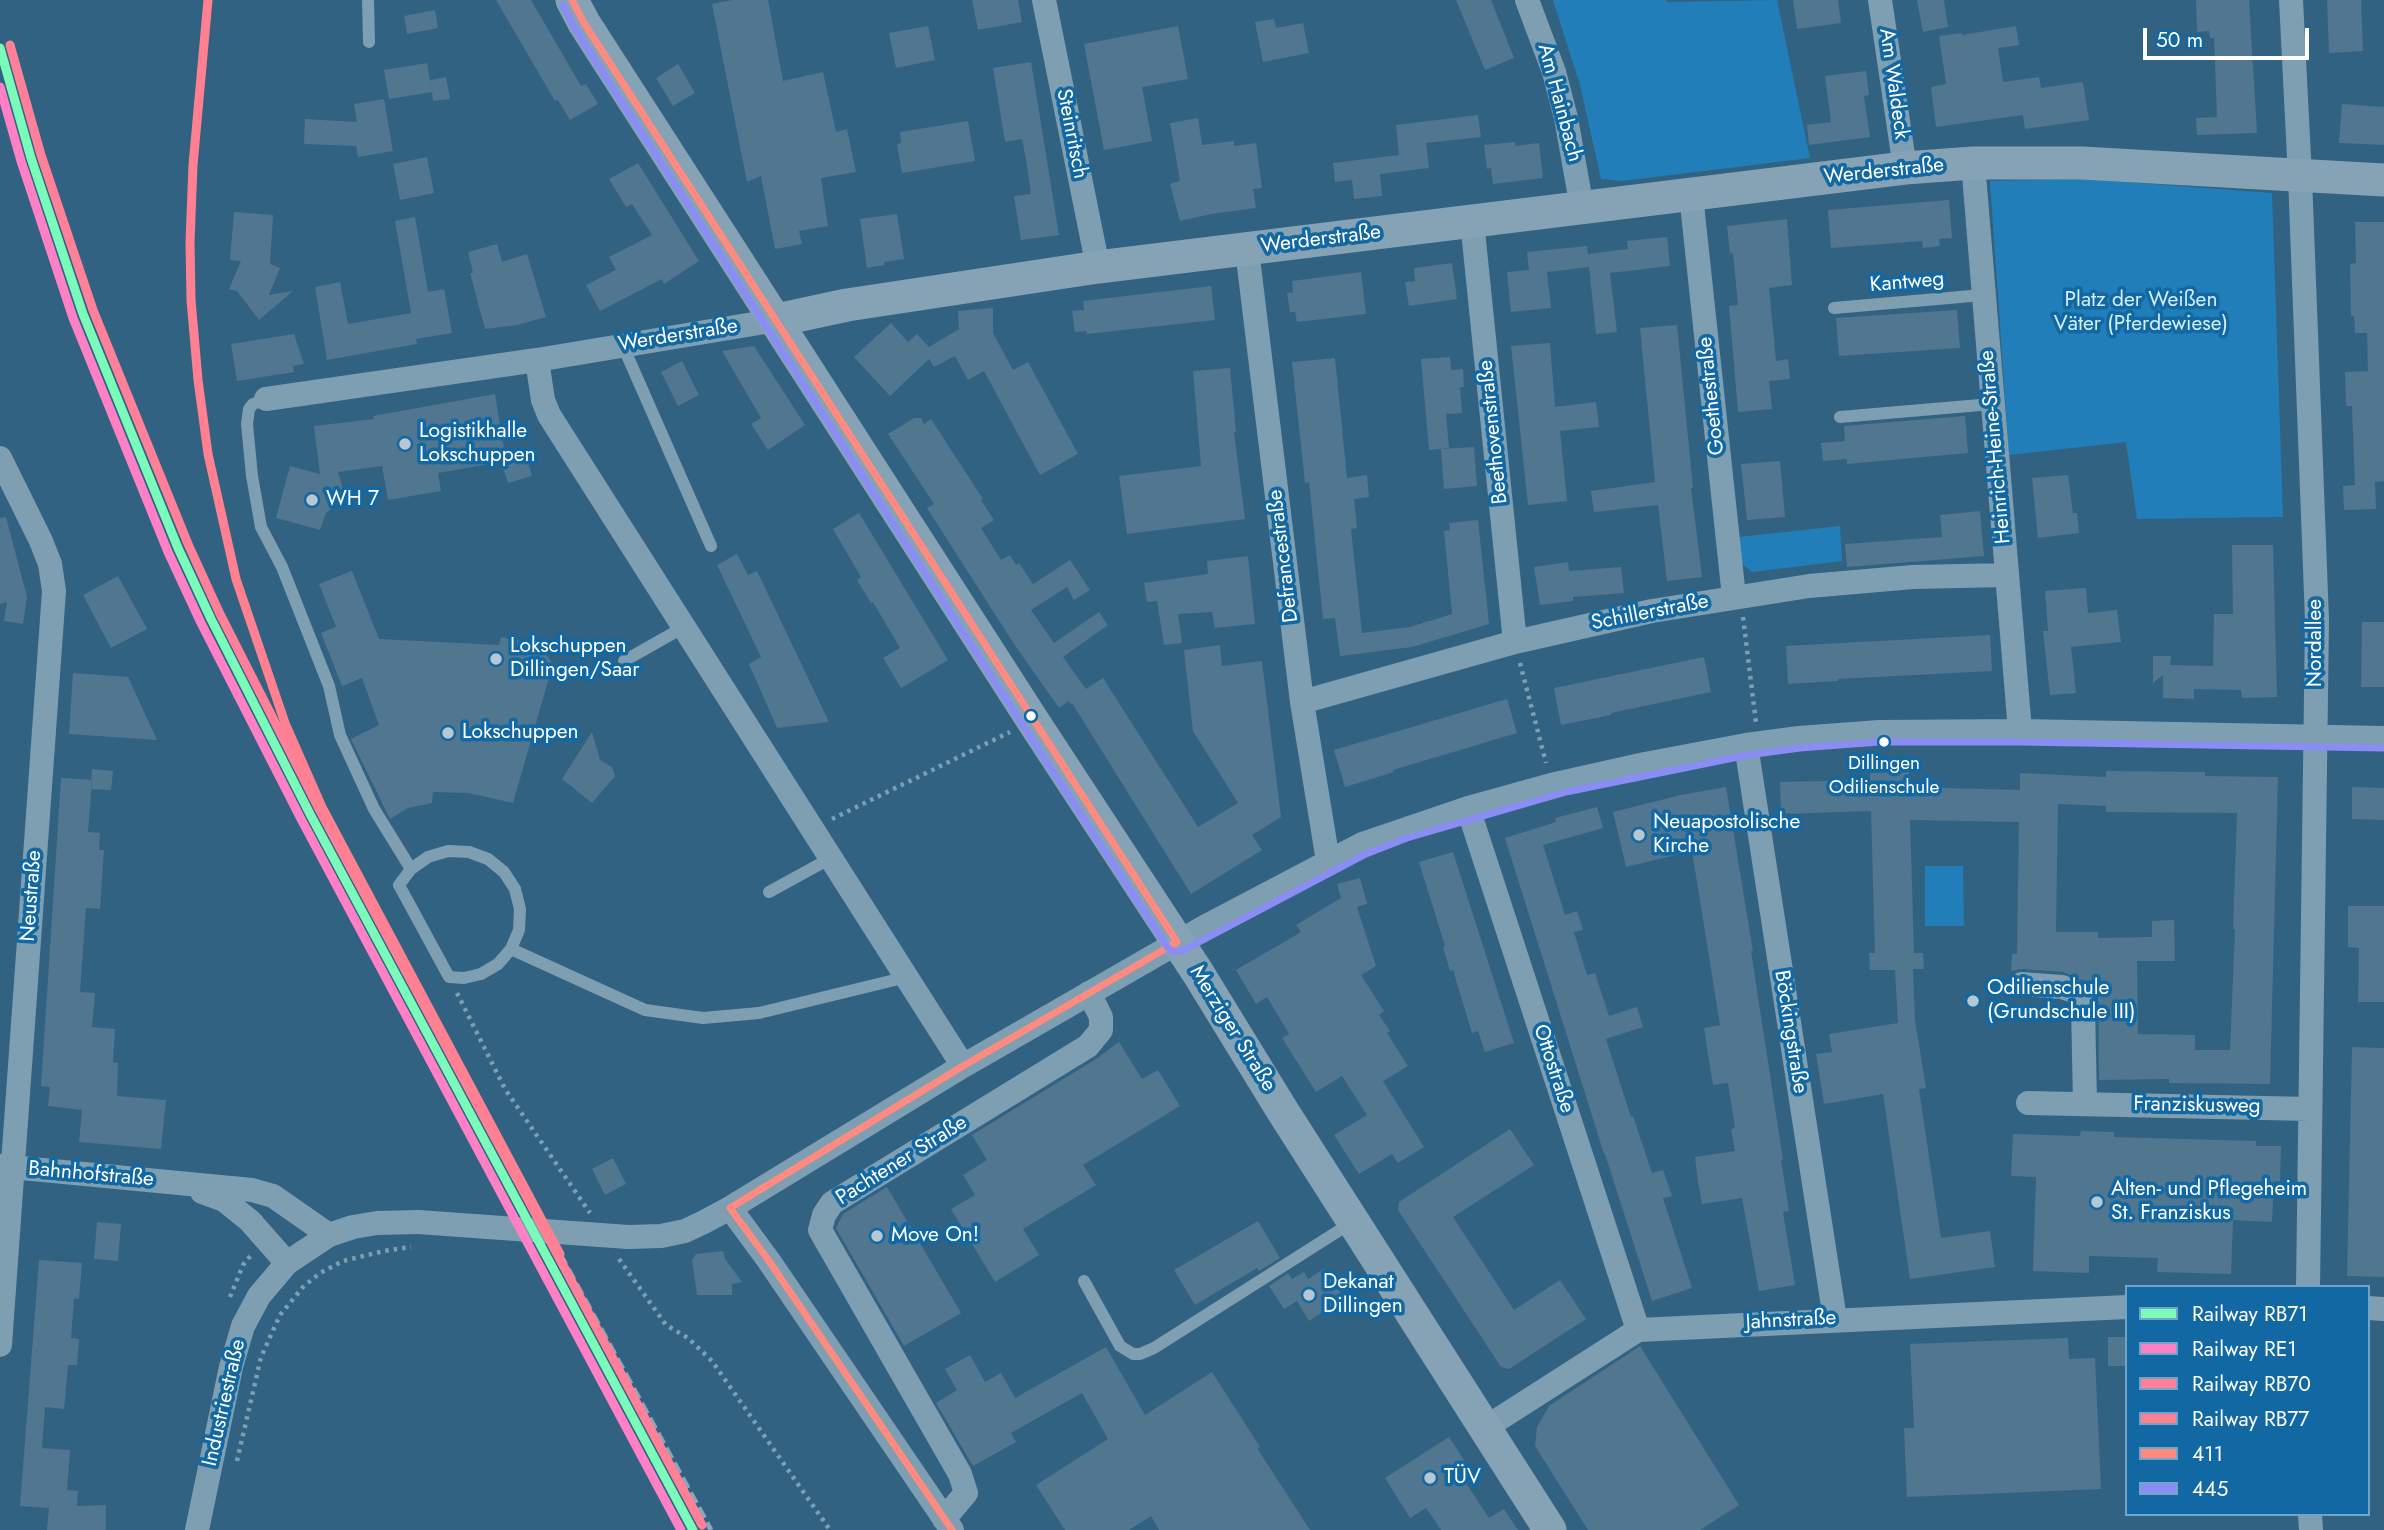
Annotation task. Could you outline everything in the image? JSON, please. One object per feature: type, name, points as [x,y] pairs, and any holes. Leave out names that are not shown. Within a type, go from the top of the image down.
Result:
[{"type":"main road","name":"Merziger Straße","points":[[572,0],[584,23],[1032,721],[1177,942],[1550,1530]]},
{"type":"main road","name":"Werderstraße","points":[[777,320],[847,305],[1098,267],[1905,168],[1973,163],[2082,163],[2384,180]]},
{"type":"street","name":"Steinritsch","points":[[1044,0],[1098,267]]},
{"type":"street","name":"Am Hainbach","points":[[1527,0],[1554,72],[1566,118],[1582,208]]},
{"type":"street","name":"Am Waldeck","points":[[1880,0],[1905,168]]},
{"type":"street","name":"Nordallee","points":[[2291,0],[2317,620],[2308,1285]]},
{"type":"street","name":"Heinrich-Heine-Straße","points":[[1973,163],[2020,730]]},
{"type":"street","name":"Goethestraße","points":[[1691,195],[1737,596]]},
{"type":"street","name":"Beethovenstraße","points":[[1472,221],[1515,642]]},
{"type":"street","name":"Defrancestraße","points":[[1247,250],[1302,702],[1328,861]]},
{"type":"street","name":"Werderstraße","points":[[266,399],[537,360],[777,320]]},
{"type":"street","points":[[537,360],[543,400],[549,415],[963,1066]]},
{"type":"street","name":"Neustraße","points":[[0,458],[41,541],[50,565],[54,591],[6,1167],[0,1345]]},
{"type":"street","name":"Schillerstraße","points":[[1302,702],[1515,642],[1652,611],[1810,586],[1900,578],[2007,575]]},
{"type":"street","points":[[730,1208],[963,1066],[1177,942],[1362,844],[1468,808],[1551,785],[1752,744],[1879,732],[2020,730],[2384,738]]},
{"type":"street","name":"Böckingstraße","points":[[1752,744],[1835,1319]]},
{"type":"street","name":"Ottostraße","points":[[1468,808],[1638,1330]]},
{"type":"street","points":[[2021,984],[2062,987],[2076,992],[2080,999],[2083,1005],[2085,1104]]},
{"type":"street","name":"Pachtener Straße","points":[[730,1208],[777,1272],[948,1524],[966,1493],[960,1474],[820,1230],[824,1215],[832,1203],[1088,1046],[1101,1030],[1101,1017],[1089,993]]},
{"type":"street","name":"Franziskusweg","points":[[2028,1103],[2310,1109]]},
{"type":"street","name":"Bahnhofstraße","points":[[6,1167],[251,1190],[273,1196],[329,1235]]},
{"type":"street","name":"Bahnhofstraße","points":[[182,1184],[224,1200],[250,1221],[286,1262]]},
{"type":"street","name":"Industriestraße","points":[[197,1530],[231,1367],[243,1326],[259,1296],[286,1262],[329,1235],[377,1223],[421,1234],[661,1236],[685,1231],[730,1208]]},
{"type":"street","name":"Jahnstraße","points":[[1485,1428],[1638,1330],[2125,1307]]},
{"type":"lane","points":[[368,0],[369,42]]},
{"type":"lane","name":"Kantweg","points":[[1835,308],[1983,295]]},
{"type":"lane","points":[[623,345],[711,546]]},
{"type":"lane","points":[[266,399],[253,404],[249,409],[247,424],[252,477],[261,527],[282,567],[328,686],[340,735],[374,809],[411,869]]},
{"type":"lane","points":[[1840,417],[1992,404]]},
{"type":"lane","points":[[624,661],[684,627]]},
{"type":"lane","points":[[448,851],[468,852],[488,859],[504,872],[515,890],[520,909],[519,930],[511,949],[498,964],[481,974],[464,978],[449,977],[399,885],[411,869],[428,857],[448,851]]},
{"type":"lane","points":[[769,892],[831,858]]},
{"type":"lane","points":[[511,949],[645,1010],[703,1018],[759,1013],[906,977]]},
{"type":"lane","points":[[1084,1280],[1120,1346],[1133,1354],[1140,1354],[1154,1348],[1353,1222]]},
{"type":"path","points":[[1737,596],[1752,744]]},
{"type":"path","points":[[1515,642],[1551,785]]},
{"type":"path","points":[[812,829],[1032,721]]},
{"type":"path","points":[[237,1463],[261,1357],[279,1315],[304,1286],[320,1273],[343,1261],[384,1251],[421,1234]]},
{"type":"green space","points":[[1553,0],[1777,0],[1810,158],[1622,181],[1601,179],[1580,85]]},
{"type":"green space","name":"Platz der Weißen Väter (Pferdewiese)","points":[[2086,179],[2272,193],[2283,517],[2137,519],[2126,442],[2009,455],[1990,181]]},
{"type":"green space","points":[[1840,526],[1842,561],[1752,572],[1742,564],[1739,537]]},
{"type":"green space","points":[[1925,866],[1963,866],[1964,926],[1925,926]]},
{"type":"building","points":[[496,0],[531,0],[581,86],[586,84],[598,104],[570,120],[558,100],[555,101]]},
{"type":"building","points":[[732,0],[768,0],[783,81],[823,72],[836,132],[847,129],[856,172],[821,178],[828,226],[799,231],[802,244],[775,249],[761,176],[747,182],[712,4]]},
{"type":"building","points":[[972,0],[1018,0],[1022,22],[978,30]]},
{"type":"building","points":[[1456,0],[1491,0],[1514,58],[1485,70]]},
{"type":"building","points":[[1793,0],[1838,0],[1841,23],[1797,29]]},
{"type":"building","points":[[1917,0],[1944,0],[1948,27],[1923,32]]},
{"type":"building","points":[[2196,0],[2249,0],[2257,133],[2197,135],[2196,118],[2217,117],[2214,38],[2210,38],[2209,31],[2197,32]]},
{"type":"building","points":[[2327,0],[2361,0],[2363,51],[2329,53]]},
{"type":"building","points":[[435,10],[438,28],[407,34],[404,16]]},
{"type":"building","points":[[1274,19],[1276,28],[1303,23],[1309,53],[1263,62],[1255,22]]},
{"type":"building","points":[[928,26],[935,60],[896,68],[889,33]]},
{"type":"building","points":[[1178,26],[1188,79],[1142,87],[1152,141],[1104,150],[1084,44]]},
{"type":"building","points":[[2016,26],[2019,45],[1998,48],[2003,82],[2039,77],[2041,88],[2083,82],[2089,120],[2025,129],[2023,115],[1936,127],[1931,87],[1946,84],[1939,36]]},
{"type":"building","points":[[1031,62],[1059,235],[1021,240],[1014,196],[1031,194],[1026,160],[1022,139],[1005,142],[993,68]]},
{"type":"building","points":[[427,63],[431,88],[430,80],[446,77],[450,99],[433,101],[432,92],[389,99],[384,70]]},
{"type":"building","points":[[678,64],[695,93],[673,106],[656,78]]},
{"type":"building","points":[[1866,71],[1869,95],[1864,96],[1870,137],[1809,145],[1807,125],[1831,122],[1825,76]]},
{"type":"building","points":[[384,99],[393,151],[358,157],[356,146],[304,144],[305,119],[357,122],[354,104]]},
{"type":"building","points":[[2342,104],[2384,107],[2384,145],[2339,143]]},
{"type":"building","points":[[1478,115],[1481,137],[1426,143],[1429,168],[1380,174],[1382,196],[1354,199],[1352,180],[1335,182],[1333,163],[1399,155],[1396,125]]},
{"type":"building","points":[[1198,118],[1202,145],[1234,141],[1234,146],[1256,143],[1262,188],[1253,189],[1256,208],[1180,221],[1170,184],[1180,181],[1170,123]]},
{"type":"building","points":[[968,121],[975,161],[902,173],[897,144],[901,143],[900,132]]},
{"type":"building","points":[[1515,142],[1515,146],[1539,143],[1543,178],[1493,184],[1491,168],[1487,169],[1484,145]]},
{"type":"building","points":[[427,157],[434,193],[400,200],[393,164]]},
{"type":"building","points":[[638,163],[699,261],[664,284],[662,279],[600,311],[586,285],[616,270],[609,257],[652,235],[632,204],[626,207],[609,179]]},
{"type":"building","points":[[1949,200],[1952,238],[1939,239],[1940,246],[1923,248],[1922,241],[1831,248],[1828,210]]},
{"type":"building","points":[[234,212],[273,215],[270,264],[280,268],[269,295],[293,291],[259,320],[237,291],[229,289],[241,261],[230,260]]},
{"type":"building","points":[[897,214],[904,259],[867,268],[860,219]]},
{"type":"building","points":[[415,217],[428,292],[444,289],[452,333],[416,339],[417,344],[327,360],[315,287],[340,282],[348,324],[411,313],[395,221]]},
{"type":"building","points":[[1787,219],[1792,285],[1769,288],[1776,361],[1788,359],[1790,379],[1769,381],[1772,409],[1738,412],[1729,306],[1738,305],[1733,253],[1730,254],[1727,226]]},
{"type":"building","points":[[2355,222],[2384,222],[2384,481],[2375,482],[2376,509],[2344,510],[2343,486],[2355,485],[2352,406],[2346,406],[2345,372],[2368,371],[2367,333],[2355,333],[2354,316],[2351,316],[2350,264],[2356,263]]},
{"type":"building","points":[[1667,237],[1670,266],[1610,273],[1617,332],[1596,334],[1589,267],[1547,272],[1551,308],[1511,312],[1507,272],[1529,270],[1527,252],[1587,246],[1588,254],[1628,249],[1627,241]]},
{"type":"building","points":[[497,244],[502,262],[527,254],[546,317],[517,325],[485,329],[470,273],[473,273],[468,252]]},
{"type":"building","points":[[1452,263],[1457,299],[1409,306],[1405,282],[1415,281],[1414,268]]},
{"type":"building","points":[[1361,272],[1366,314],[1297,322],[1295,312],[1290,312],[1287,293],[1293,292],[1292,281]]},
{"type":"building","points":[[1211,286],[1215,320],[1087,334],[1086,331],[1075,332],[1072,311],[1084,310],[1083,301]]},
{"type":"building","points":[[993,308],[993,333],[1013,370],[1028,362],[1078,454],[1040,475],[984,371],[968,380],[955,356],[934,367],[929,359],[890,396],[854,357],[891,323],[908,342],[917,334],[929,347],[959,329],[958,311]]},
{"type":"building","points":[[1957,310],[1960,348],[1839,356],[1836,318]]},
{"type":"building","points":[[1677,325],[1691,488],[1702,577],[1667,581],[1658,505],[1594,512],[1591,491],[1655,482],[1640,328]]},
{"type":"building","points":[[294,334],[304,364],[293,366],[294,372],[237,381],[231,344]]},
{"type":"building","points":[[1550,343],[1555,407],[1596,402],[1599,427],[1560,431],[1567,501],[1528,505],[1511,346]]},
{"type":"building","points":[[754,346],[805,425],[768,450],[751,424],[761,418],[722,351]]},
{"type":"building","points":[[1450,357],[1451,370],[1463,369],[1464,387],[1460,387],[1462,413],[1446,414],[1449,448],[1429,450],[1421,359]]},
{"type":"building","points":[[1335,358],[1347,478],[1367,475],[1369,497],[1354,499],[1357,528],[1351,529],[1362,633],[1410,627],[1452,614],[1444,531],[1450,530],[1449,523],[1478,520],[1489,624],[1412,647],[1340,656],[1335,618],[1323,619],[1309,482],[1305,483],[1292,362]]},
{"type":"building","points":[[682,361],[699,395],[678,406],[661,372]]},
{"type":"building","points":[[1230,368],[1234,432],[1245,519],[1127,534],[1119,476],[1201,466],[1193,371]]},
{"type":"building","points":[[495,394],[505,454],[524,449],[532,476],[508,483],[501,462],[438,473],[441,491],[388,500],[382,466],[338,472],[346,498],[326,513],[320,530],[276,518],[290,466],[320,474],[314,426],[374,419],[373,416]]},
{"type":"building","points":[[1965,416],[1968,453],[1847,464],[1847,459],[1823,461],[1821,443],[1845,441],[1844,426]]},
{"type":"building","points":[[914,418],[921,418],[924,424],[931,419],[983,499],[981,500],[994,520],[981,528],[1001,560],[1010,555],[1033,584],[1070,560],[1090,590],[1074,600],[1067,587],[1031,610],[1054,643],[1099,612],[1108,625],[1063,657],[1086,689],[1103,678],[1198,827],[1238,803],[1193,731],[1184,650],[1220,645],[1222,666],[1262,661],[1281,817],[1252,835],[1262,850],[1191,894],[1072,703],[1069,701],[1059,708],[1014,644],[927,508],[934,504],[888,434]]},
{"type":"building","points":[[1474,447],[1477,486],[1444,489],[1441,449]]},
{"type":"building","points":[[1780,461],[1785,517],[1747,520],[1741,464]]},
{"type":"building","points":[[2068,475],[2073,513],[2077,513],[2079,533],[2038,538],[2032,478]]},
{"type":"building","points":[[1980,511],[1984,556],[1847,567],[1845,544],[1942,537],[1940,515]]},
{"type":"building","points":[[859,513],[948,660],[901,688],[883,658],[900,648],[857,580],[861,577],[833,529]]},
{"type":"building","points":[[6,517],[27,597],[23,624],[4,621],[7,602],[0,604],[0,518]]},
{"type":"building","points":[[2232,545],[2273,545],[2277,697],[2242,698],[2241,690],[2194,689],[2194,699],[2163,698],[2163,675],[2153,683],[2153,656],[2171,656],[2170,665],[2213,666],[2214,614],[2233,614]]},
{"type":"building","points":[[737,554],[748,575],[757,571],[829,722],[777,728],[749,664],[761,657],[717,565]]},
{"type":"building","points":[[1248,556],[1255,624],[1215,628],[1212,612],[1178,614],[1182,643],[1164,645],[1157,601],[1147,602],[1144,583],[1208,574],[1207,561]]},
{"type":"building","points":[[1568,562],[1569,571],[1621,567],[1624,593],[1573,597],[1573,601],[1540,605],[1534,567]]},
{"type":"building","name":"Lokschuppen","points":[[352,571],[379,639],[499,645],[501,637],[539,645],[553,664],[513,803],[468,793],[433,792],[432,803],[408,808],[390,819],[351,739],[379,725],[362,678],[342,686],[321,633],[336,627],[319,584]]},
{"type":"building","points":[[118,576],[147,629],[111,648],[83,595]]},
{"type":"building","points":[[2086,588],[2088,613],[2117,610],[2121,642],[2071,647],[2076,693],[2050,695],[2043,631],[2048,631],[2045,591]]},
{"type":"building","points":[[2362,622],[2384,622],[2384,687],[2361,687]]},
{"type":"building","points":[[1990,635],[1992,671],[1788,684],[1786,646]]},
{"type":"building","points":[[1704,657],[1711,692],[1561,725],[1554,688]]},
{"type":"building","points":[[73,673],[128,677],[157,740],[69,734]]},
{"type":"building","points":[[1507,699],[1517,733],[1345,787],[1334,750]]},
{"type":"building","points":[[592,732],[600,760],[612,767],[615,776],[592,803],[562,779]]},
{"type":"building","points":[[92,769],[113,771],[111,790],[91,789]]},
{"type":"building","points":[[2106,771],[2205,772],[2205,776],[2278,777],[2270,1084],[2169,1083],[2169,1079],[2099,1080],[2098,981],[2084,981],[2063,972],[2022,969],[2011,971],[2012,954],[2017,954],[2019,822],[1910,820],[1914,953],[1923,953],[1924,969],[1913,969],[1915,1020],[1926,1088],[1919,1089],[1941,1238],[1990,1231],[1995,1267],[1910,1279],[1883,1094],[1824,1104],[1816,1054],[1832,1052],[1829,1034],[1898,1023],[1895,970],[1870,970],[1869,953],[1875,953],[1871,811],[1781,814],[1780,782],[1870,780],[1870,773],[1909,772],[1909,787],[2020,790],[2020,773],[2106,777]],"holes":[[[2058,804],[2106,806],[2106,812],[2237,813],[2230,1050],[2195,1050],[2195,1035],[2138,1034],[2137,961],[2175,961],[2174,920],[2152,921],[2152,937],[2098,938],[2098,932],[2056,932]]]},
{"type":"building","points":[[61,778],[92,780],[88,832],[100,833],[99,850],[104,850],[100,909],[86,908],[80,992],[95,993],[92,1027],[115,1029],[113,1062],[118,1063],[117,1096],[166,1100],[161,1149],[79,1142],[82,1110],[48,1106],[50,1087],[41,1086]]},
{"type":"building","points":[[1726,787],[1783,1160],[1789,1211],[1783,1212],[1795,1285],[1759,1291],[1742,1198],[1702,1204],[1698,1182],[1695,1157],[1735,1151],[1731,1129],[1735,1128],[1728,1083],[1713,1085],[1708,1055],[1704,1028],[1720,1025],[1692,851],[1626,867],[1613,812]]},
{"type":"building","points":[[2352,787],[2384,788],[2384,820],[2352,819]]},
{"type":"building","points":[[1597,807],[1603,828],[1543,845],[1565,915],[1577,911],[1583,930],[1574,932],[1587,975],[1595,973],[1609,1016],[1637,1007],[1643,1027],[1606,1039],[1652,1173],[1663,1170],[1672,1196],[1663,1198],[1692,1288],[1652,1301],[1505,838],[1556,822],[1555,818]]},
{"type":"building","points":[[1453,852],[1514,1043],[1485,1052],[1478,1031],[1472,1033],[1453,970],[1450,971],[1419,862]]},
{"type":"building","points":[[1360,878],[1367,904],[1357,907],[1376,966],[1361,975],[1384,1011],[1379,1015],[1408,1066],[1383,1081],[1424,1147],[1398,1163],[1392,1154],[1359,1174],[1334,1135],[1367,1115],[1342,1076],[1316,1092],[1282,1038],[1289,1034],[1267,997],[1256,1004],[1236,970],[1301,932],[1296,925],[1341,898],[1337,884]]},
{"type":"building","points":[[2348,906],[2384,906],[2384,1002],[2358,1002],[2359,948],[2348,947]]},
{"type":"building","points":[[1119,1042],[1142,1079],[1158,1070],[1180,1106],[1083,1165],[1096,1185],[1023,1229],[1039,1255],[995,1282],[951,1209],[975,1195],[963,1175],[987,1160],[972,1135]]},
{"type":"building","points":[[2352,1047],[2384,1048],[2384,1277],[2347,1276]]},
{"type":"building","points":[[1510,1129],[1534,1165],[1453,1217],[1514,1310],[1560,1280],[1586,1319],[1509,1369],[1501,1367],[1398,1210],[1399,1202]]},
{"type":"building","name":"Alten- und Pflegeheim St. Franziskus","points":[[2081,1131],[2114,1132],[2114,1137],[2256,1141],[2256,1146],[2281,1146],[2280,1181],[2274,1181],[2272,1222],[2233,1220],[2231,1274],[2157,1272],[2158,1258],[2089,1256],[2089,1273],[2033,1271],[2036,1177],[2011,1176],[2013,1134],[2080,1136]]},
{"type":"building","points":[[613,1158],[626,1184],[605,1195],[592,1169]]},
{"type":"building","points":[[887,1187],[961,1313],[904,1346],[836,1228],[843,1214]]},
{"type":"building","points":[[1258,1221],[1280,1258],[1259,1271],[1257,1268],[1195,1305],[1174,1270]]},
{"type":"building","points":[[97,1222],[121,1224],[118,1261],[94,1259]]},
{"type":"building","points":[[723,1251],[725,1259],[742,1282],[732,1284],[732,1295],[697,1295],[692,1260],[696,1254]]},
{"type":"building","points":[[39,1260],[82,1263],[79,1299],[74,1298],[71,1338],[79,1339],[77,1365],[68,1365],[64,1409],[45,1407],[42,1448],[70,1450],[67,1490],[78,1491],[77,1506],[106,1505],[106,1530],[47,1530],[49,1508],[20,1506]]},
{"type":"building","name":"Dekanat Dillingen","points":[[1325,1268],[1344,1298],[1309,1321],[1297,1301],[1284,1309],[1269,1286],[1288,1273],[1292,1279],[1304,1272],[1308,1279]]},
{"type":"building","points":[[2108,1337],[2125,1337],[2125,1366],[2108,1366]]},
{"type":"building","points":[[2068,1338],[2069,1359],[2095,1358],[2101,1489],[1907,1497],[1904,1428],[1914,1428],[1910,1344]]},
{"type":"building","points":[[1640,1346],[1739,1505],[1700,1530],[1588,1530],[1535,1446],[1537,1427],[1549,1406]]},
{"type":"building","points":[[1106,1347],[1145,1415],[1212,1372],[1310,1530],[1159,1530],[1151,1516],[1129,1530],[1065,1530],[1036,1485],[1108,1439],[1082,1393],[1011,1433],[1016,1442],[973,1466],[936,1403],[957,1390],[945,1369],[970,1355],[985,1382],[1001,1373],[1015,1398]]},
{"type":"building","name":"TÜV","points":[[1449,1437],[1475,1477],[1466,1483],[1489,1518],[1504,1509],[1518,1530],[1441,1530],[1426,1508],[1410,1518],[1385,1478]]},
{"type":"railway","points":[[560,1254],[711,1530]]},
{"type":"rail line","name":"RB77","points":[[208,0],[193,165],[191,300],[208,454],[236,579],[285,723],[322,807],[560,1254]]},
{"type":"rail line","name":"RB70","points":[[10,45],[41,155],[93,310],[188,544],[220,614],[319,809],[702,1525]]},
{"type":"rail line","name":"RB71","points":[[0,48],[31,158],[83,314],[178,548],[211,619],[310,814],[693,1530]]},
{"type":"rail line","name":"RE1","points":[[0,87],[21,161],[73,318],[168,552],[201,623],[301,819],[681,1530]]},
{"type":"transit line","name":"411","points":[[572,0],[584,23],[1177,942]]},
{"type":"transit line","name":"445","points":[[563,5],[575,29],[1024,727],[1173,952],[1182,951],[1366,854],[1407,838],[1566,792],[1748,755],[1879,742],[2384,748]]},
{"type":"transit line","name":"411","points":[[730,1208],[963,1066],[1177,942]]},
{"type":"transit line","name":"411","points":[[730,1208],[952,1530]]},
{"type":"place","name":"Logistikhalle Lokschuppen","points":[[405,444]]},
{"type":"place","name":"WH 7","points":[[312,500]]},
{"type":"place","name":"Lokschuppen Dillingen/Saar","points":[[496,659]]},
{"type":"place","name":"Lokschuppen","points":[[448,733]]},
{"type":"place","name":"Dillingen Odilienschule","points":[[1884,742]]},
{"type":"place","name":"Neuapostolische Kirche","points":[[1639,835]]},
{"type":"place","name":"Odilienschule (Grundschule III)","points":[[1973,1001]]},
{"type":"place","name":"Alten- und Pflegeheim St. Franziskus","points":[[2097,1202]]},
{"type":"place","name":"Move On!","points":[[877,1236]]},
{"type":"place","name":"Dekanat Dillingen","points":[[1309,1295]]},
{"type":"place","name":"TÜV","points":[[1430,1478]]}]
